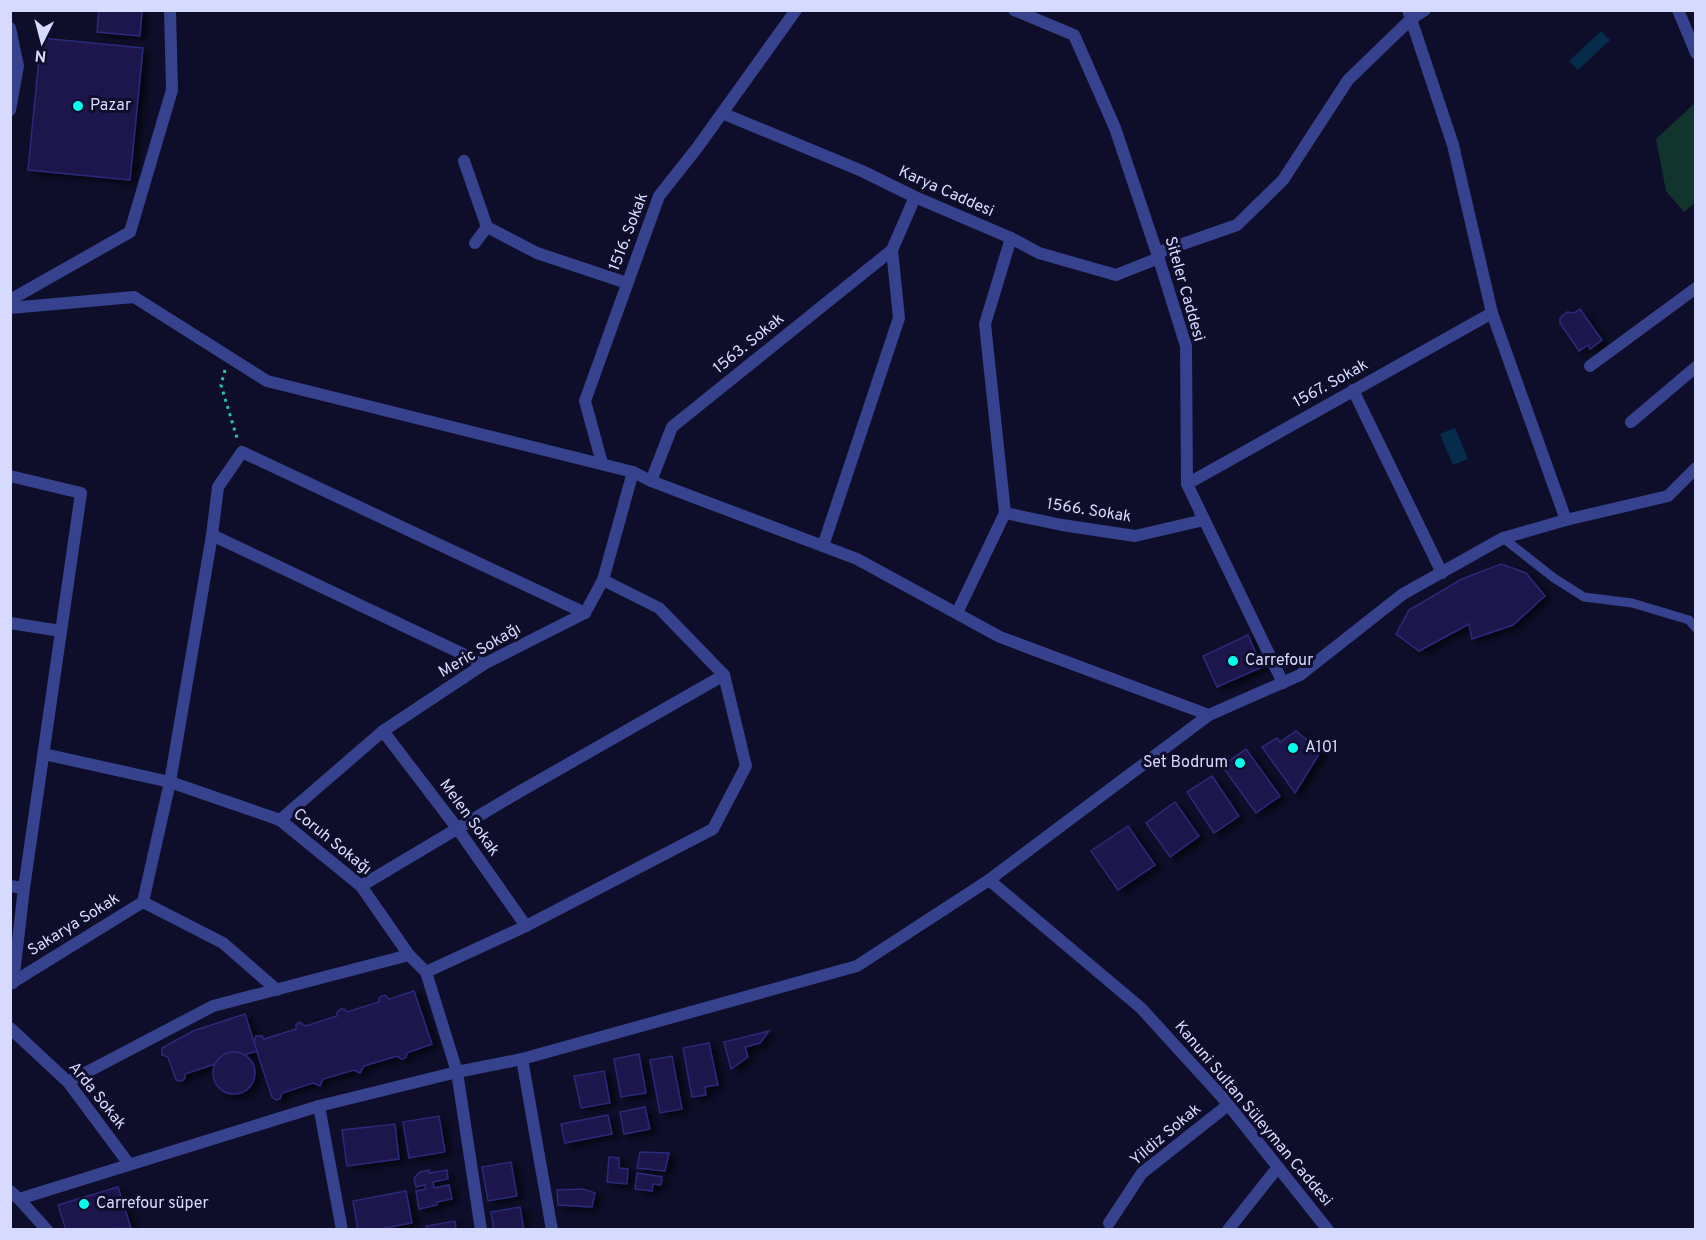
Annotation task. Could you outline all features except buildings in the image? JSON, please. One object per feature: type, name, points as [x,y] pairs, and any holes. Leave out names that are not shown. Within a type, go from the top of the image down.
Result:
[{"type":"street","points":[[10,300],[130,232],[172,90],[170,10]]},
{"type":"street","name":"1516. Sokak","points":[[602,463],[585,401],[659,196],[722,113],[795,10]]},
{"type":"street","name":"Siteler Caddesi","points":[[1014,10],[1074,36],[1115,128],[1186,346],[1187,483],[1283,683]]},
{"type":"street","name":"Karya Caddesi","points":[[722,113],[862,171],[915,197],[1011,238],[1039,253],[1116,275],[1237,225],[1283,180],[1348,80],[1409,15],[1425,10]]},
{"type":"street","points":[[1678,10],[1695,53]]},
{"type":"street","points":[[1409,15],[1453,145],[1492,312],[1566,520]]},
{"type":"street","points":[[10,28],[18,66],[10,110]]},
{"type":"street","points":[[464,161],[487,227],[537,254],[627,283]]},
{"type":"street","points":[[823,546],[899,318],[892,250],[915,197]]},
{"type":"street","points":[[475,243],[487,227]]},
{"type":"street","points":[[957,613],[1005,513],[985,324],[1011,238]]},
{"type":"street","name":"1563. Sokak","points":[[651,481],[672,427],[892,250]]},
{"type":"street","points":[[1590,366],[1695,288]]},
{"type":"street","points":[[10,308],[134,297],[267,381],[633,472],[651,481],[857,559],[1000,637],[1209,715]]},
{"type":"street","name":"1567. Sokak","points":[[1187,483],[1492,312]]},
{"type":"street","points":[[1631,422],[1695,367]]},
{"type":"street","points":[[1353,390],[1442,573]]},
{"type":"street","points":[[242,452],[585,613],[603,580],[633,472]]},
{"type":"street","name":"Sakarya Sokak","points":[[12,984],[143,902],[170,782],[218,487],[242,452]]},
{"type":"street","points":[[47,1230],[15,1195],[129,1164],[319,1106],[457,1072],[522,1059],[857,966],[989,880],[1209,715],[1300,675],[1403,594],[1503,538],[1566,520],[1668,496],[1695,468]]},
{"type":"street","points":[[10,476],[81,493],[12,984]]},
{"type":"street","name":"1566. Sokak","points":[[1005,513],[1062,525],[1135,536],[1204,520],[1187,483]]},
{"type":"street","points":[[212,535],[484,664]]},
{"type":"street","points":[[426,972],[526,926],[713,829],[746,766],[724,675],[659,608],[603,580]]},
{"type":"street","name":"Meric Sokağı","points":[[280,820],[383,731],[484,664],[585,613]]},
{"type":"street","points":[[10,623],[62,631]]},
{"type":"street","points":[[361,886],[724,675]]},
{"type":"street","name":"Melen Sokak","points":[[383,731],[458,828],[526,926]]},
{"type":"street","name":"Coruh Sokağı","points":[[44,754],[170,782],[280,820],[361,886],[410,955],[426,972],[457,1072],[481,1230]]},
{"type":"street","name":"Kanuni Sultan Süleyman Caddesi","points":[[989,880],[1141,1008],[1228,1105],[1328,1230]]},
{"type":"street","points":[[10,886],[24,888]]},
{"type":"street","points":[[143,902],[223,943],[277,990]]},
{"type":"street","points":[[68,1082],[213,1006],[410,955]]},
{"type":"street","name":"Arda Sokak","points":[[10,1028],[68,1082],[129,1164]]},
{"type":"street","points":[[522,1059],[552,1230]]},
{"type":"street","name":"Yildiz Sokak","points":[[1109,1223],[1142,1173],[1228,1105]]},
{"type":"street","points":[[319,1106],[342,1230]]},
{"type":"street","points":[[1228,1230],[1278,1167]]},
{"type":"lane","points":[[1503,538],[1554,578],[1584,597],[1632,603],[1689,620],[1695,628]]},
{"type":"path","points":[[228,356],[221,385],[242,452]]},
{"type":"green space","points":[[1695,103],[1695,203],[1684,212],[1666,191],[1656,139]]},
{"type":"water","points":[[1601,31],[1610,40],[1578,70],[1569,61]]},
{"type":"water","points":[[1455,428],[1468,459],[1453,465],[1440,434]]},
{"type":"place","name":"Pazar","points":[[78,106]]},
{"type":"place","name":"Carrefour","points":[[1233,661]]},
{"type":"place","name":"A101","points":[[1293,748]]},
{"type":"place","name":"Set Bodrum","points":[[1240,763]]},
{"type":"place","name":"Carrefour süper","points":[[84,1204]]}]
